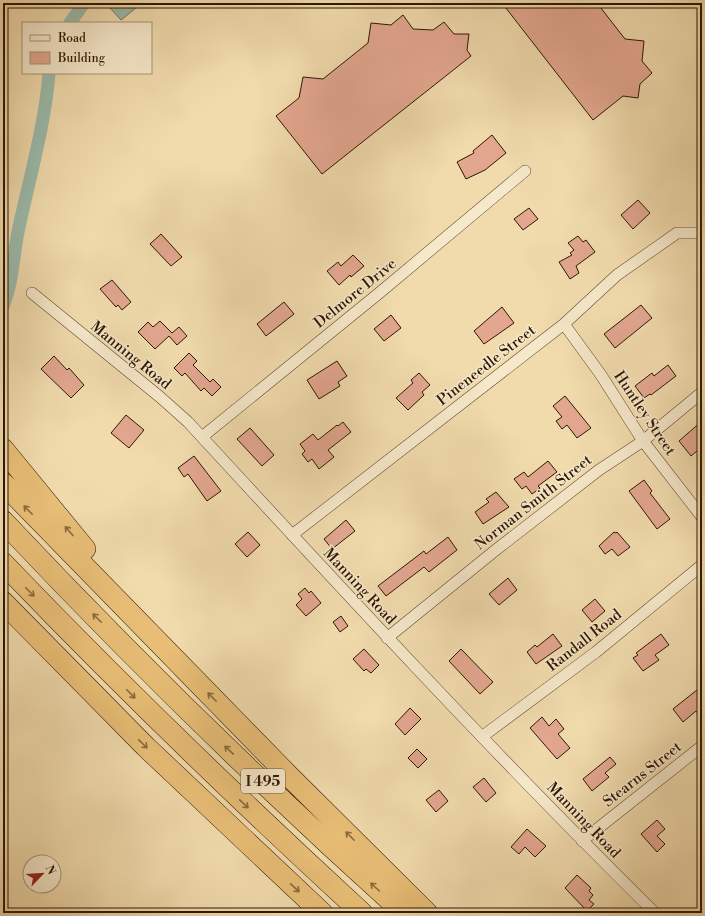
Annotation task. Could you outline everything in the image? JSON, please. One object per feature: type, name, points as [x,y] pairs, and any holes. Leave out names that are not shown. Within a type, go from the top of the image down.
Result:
[{"type":"highway","points":[[3,449],[57,516],[121,589],[144,628]]},
{"type":"highway","points":[[3,483],[144,628],[427,913]]},
{"type":"highway","name":"I 495","points":[[3,521],[132,654],[216,737],[349,864],[404,913]]},
{"type":"highway","name":"I 495","points":[[3,563],[171,734],[362,913]]},
{"type":"highway","points":[[3,602],[75,678]]},
{"type":"highway","points":[[3,613],[75,678],[322,913]]},
{"type":"street","name":"Delmore Drive","points":[[202,437],[390,285],[525,171]]},
{"type":"street","name":"Pineneedle Street","points":[[292,535],[564,324],[617,275],[677,233],[702,233]]},
{"type":"street","name":"Manning Road","points":[[32,293],[160,397],[202,437],[387,638],[483,736],[582,841],[655,913]]},
{"type":"street","name":"Huntley Street","points":[[564,324],[601,375],[643,441],[702,517]]},
{"type":"street","name":"Norman Smith Street","points":[[387,638],[497,549],[599,470],[643,441],[700,394]]},
{"type":"street","name":"Randall Road","points":[[483,736],[596,652],[702,565]]},
{"type":"street","name":"Stearns Street","points":[[582,841],[702,746]]},
{"type":"shaded area","points":[[113,3],[142,3],[121,20],[110,8]]},
{"type":"building","points":[[502,3],[597,3],[625,39],[644,41],[642,61],[652,73],[640,84],[638,98],[623,96],[593,120]]},
{"type":"building","points":[[403,15],[413,29],[433,30],[444,22],[454,34],[469,34],[467,50],[471,56],[322,174],[276,116],[299,98],[303,77],[323,79],[368,43],[371,23],[391,25]]},
{"type":"building","points":[[492,135],[506,153],[485,170],[466,179],[457,162],[474,153],[473,151]]},
{"type":"building","points":[[638,200],[650,213],[633,229],[621,215]]},
{"type":"building","points":[[529,208],[538,219],[523,230],[514,219]]},
{"type":"building","points":[[161,234],[182,257],[171,266],[150,244]]},
{"type":"building","points":[[578,236],[583,242],[586,240],[595,252],[576,266],[579,273],[570,279],[559,262],[572,255],[570,253],[574,250],[568,243]]},
{"type":"building","points":[[353,255],[364,266],[351,277],[350,275],[339,285],[327,271],[338,262],[341,266]]},
{"type":"building","points":[[112,280],[131,302],[122,310],[118,305],[116,307],[100,289]]},
{"type":"building","points":[[284,302],[294,314],[266,336],[257,324]]},
{"type":"building","points":[[641,305],[652,318],[615,348],[604,334]]},
{"type":"building","points":[[502,307],[514,323],[484,344],[474,331]]},
{"type":"building","points":[[391,315],[401,328],[384,341],[374,329]]},
{"type":"building","points":[[160,321],[172,333],[179,327],[187,336],[177,345],[169,336],[155,349],[138,332],[148,322],[153,327]]},
{"type":"building","points":[[189,353],[197,361],[193,365],[210,382],[213,379],[221,387],[212,396],[204,388],[201,391],[185,373],[182,376],[174,368]]},
{"type":"building","points":[[54,356],[67,370],[69,368],[84,385],[71,398],[41,369]]},
{"type":"building","points":[[337,361],[347,376],[338,382],[340,386],[319,399],[307,380]]},
{"type":"building","points":[[668,365],[676,376],[651,395],[650,394],[644,398],[635,386],[652,373],[654,376]]},
{"type":"building","points":[[419,373],[430,385],[422,392],[424,395],[408,410],[396,398],[413,383],[411,380]]},
{"type":"building","points":[[565,396],[591,428],[577,438],[567,425],[562,429],[556,421],[562,417],[553,406]]},
{"type":"building","points":[[126,415],[144,430],[129,448],[111,433]]},
{"type":"building","points":[[702,421],[702,447],[691,456],[679,441]]},
{"type":"building","points":[[343,422],[351,432],[328,450],[334,457],[319,469],[312,459],[308,462],[302,454],[305,451],[300,444],[313,434],[318,440]]},
{"type":"building","points":[[250,428],[274,455],[262,466],[237,439]]},
{"type":"building","points":[[194,456],[221,491],[207,501],[188,474],[184,477],[178,468]]},
{"type":"building","points":[[548,461],[557,472],[538,486],[540,488],[532,494],[526,486],[522,489],[514,479],[524,472],[528,477]]},
{"type":"building","points":[[644,480],[652,491],[650,493],[670,519],[657,529],[629,491]]},
{"type":"building","points":[[496,492],[509,507],[483,524],[475,512],[489,502],[486,499]]},
{"type":"building","points":[[346,520],[355,531],[332,549],[324,539]]},
{"type":"building","points":[[248,532],[260,545],[247,557],[235,544]]},
{"type":"building","points":[[614,532],[617,532],[630,547],[618,556],[612,549],[605,554],[599,546]]},
{"type":"building","points":[[448,537],[457,550],[429,572],[424,567],[386,596],[378,586],[424,551],[426,554]]},
{"type":"building","points":[[508,578],[517,590],[499,605],[489,594]]},
{"type":"building","points":[[305,588],[309,593],[311,591],[321,603],[306,616],[296,605],[302,599],[298,594]]},
{"type":"building","points":[[595,599],[605,611],[592,622],[582,610]]},
{"type":"building","points":[[341,616],[348,626],[340,632],[333,622]]},
{"type":"building","points":[[553,634],[562,646],[536,664],[527,652],[535,645],[537,647]]},
{"type":"building","points":[[661,634],[669,645],[655,655],[659,660],[643,671],[633,658],[638,655],[636,653]]},
{"type":"building","points":[[364,649],[379,665],[371,673],[366,669],[364,671],[353,659]]},
{"type":"building","points":[[461,649],[493,682],[480,694],[449,661]]},
{"type":"building","points":[[702,686],[702,719],[696,711],[683,722],[673,709]]},
{"type":"building","points":[[410,708],[421,719],[405,735],[395,724]]},
{"type":"building","points":[[542,717],[549,726],[556,719],[564,729],[558,734],[570,748],[557,759],[530,728]]},
{"type":"building","points":[[417,749],[427,759],[418,768],[408,758]]},
{"type":"building","points":[[610,757],[616,764],[605,773],[609,777],[592,791],[583,779]]},
{"type":"building","points":[[484,778],[496,793],[486,802],[473,787]]},
{"type":"building","points":[[439,790],[448,801],[436,812],[426,800]]},
{"type":"building","points":[[657,820],[665,829],[657,836],[665,844],[657,852],[641,834]]},
{"type":"building","points":[[527,829],[546,846],[535,857],[525,847],[519,854],[511,847]]},
{"type":"building","points":[[577,875],[591,888],[589,891],[593,895],[589,900],[594,904],[587,911],[565,888]]},
{"type":"waterway","points":[[71,22],[84,3]]},
{"type":"waterway","points":[[3,306],[9,288],[18,232],[44,113],[49,74]]}]
